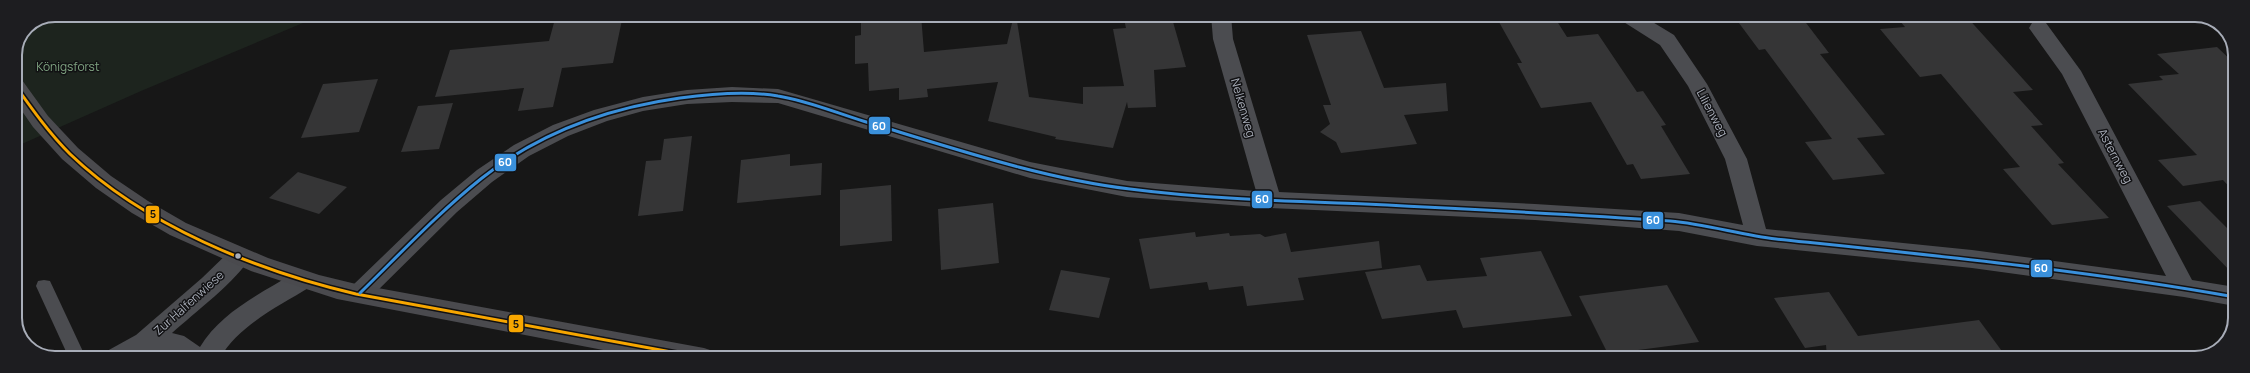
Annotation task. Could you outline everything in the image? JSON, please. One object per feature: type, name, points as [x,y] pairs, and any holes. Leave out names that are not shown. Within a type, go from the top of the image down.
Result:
[{"type":"main road","points":[[22,96],[43,126],[84,167],[138,207],[176,228],[239,256],[302,280],[360,293],[499,321],[665,351]]},
{"type":"street","name":"Nelkenweg","points":[[1222,22],[1224,39],[1270,200]]},
{"type":"street","name":"Lilienweg","points":[[1637,22],[1667,40],[1696,84],[1736,159],[1757,237]]},
{"type":"street","name":"Asternweg","points":[[2039,28],[2071,71],[2184,288]]},
{"type":"street","points":[[360,293],[450,205],[495,170],[531,145],[574,124],[618,109],[696,95],[739,93],[778,96],[1030,170],[1127,190],[1270,200],[1535,212],[1678,222],[1757,237],[1972,259],[2184,288],[2228,296]]},
{"type":"street","name":"Zur Halfenwiese","points":[[129,351],[145,342],[210,285],[239,256]]},
{"type":"street","points":[[211,351],[218,339],[248,313],[302,280]]},
{"type":"street","points":[[145,342],[175,343],[187,351]]},
{"type":"lane","points":[[44,286],[75,351]]},
{"type":"green space","name":"Königsforst","points":[[55,22],[305,22],[141,91],[22,144],[23,48],[32,32],[42,25]]},
{"type":"building","points":[[554,22],[622,22],[613,63],[562,68],[553,107],[518,111],[524,88],[435,97],[450,50],[549,41]]},
{"type":"building","points":[[861,22],[922,22],[924,52],[1007,44],[1012,22],[1017,22],[1029,97],[1083,104],[1083,87],[1124,86],[1113,29],[1126,28],[1125,22],[1173,22],[1186,67],[1154,70],[1156,107],[1128,108],[1127,102],[1113,148],[1055,139],[1056,137],[988,121],[998,82],[927,89],[928,97],[899,100],[899,88],[869,91],[868,63],[855,64],[855,36],[861,35]]},
{"type":"building","points":[[1499,22],[1557,22],[1567,37],[1598,34],[1637,92],[1643,91],[1666,125],[1661,126],[1690,174],[1641,179],[1633,164],[1627,165],[1591,102],[1541,108],[1517,63],[1522,63]]},
{"type":"building","points":[[1738,22],[1805,22],[1829,53],[1820,54],[1885,135],[1857,138],[1885,174],[1833,180],[1805,142],[1832,139],[1765,49],[1759,50]]},
{"type":"building","points":[[1901,22],[1971,22],[2033,90],[2013,92],[2043,125],[2031,126],[2064,163],[2058,164],[2109,218],[2052,225],[2003,169],[2020,167],[1941,74],[1920,77],[1880,29],[1905,27]]},
{"type":"building","points":[[1361,31],[1384,88],[1446,83],[1448,111],[1404,115],[1417,144],[1341,153],[1336,142],[1320,132],[1330,124],[1323,105],[1331,105],[1307,35]]},
{"type":"building","points":[[2217,47],[2228,57],[2228,185],[2223,180],[2183,186],[2158,160],[2197,155],[2128,84],[2163,80],[2159,76],[2179,74],[2157,54]]},
{"type":"building","points":[[378,79],[359,132],[301,138],[323,84]]},
{"type":"building","points":[[453,103],[439,149],[401,152],[418,106]]},
{"type":"building","points":[[692,136],[683,211],[638,216],[646,161],[661,160],[664,139]]},
{"type":"building","points":[[790,154],[790,166],[822,163],[821,195],[737,203],[741,160]]},
{"type":"building","points":[[298,172],[347,187],[319,214],[269,198]]},
{"type":"building","points":[[891,185],[892,241],[840,246],[840,190]]},
{"type":"building","points":[[2200,201],[2228,229],[2228,269],[2167,206]]},
{"type":"building","points":[[993,203],[999,263],[941,270],[938,209]]},
{"type":"building","points":[[1195,232],[1196,237],[1229,233],[1230,236],[1260,234],[1265,237],[1286,233],[1291,252],[1379,241],[1382,268],[1298,278],[1304,300],[1247,306],[1243,286],[1209,290],[1207,282],[1150,289],[1139,239]]},
{"type":"building","points":[[1541,251],[1572,316],[1463,328],[1456,310],[1382,319],[1365,272],[1420,265],[1427,281],[1487,276],[1480,258]]},
{"type":"building","points":[[1061,270],[1110,278],[1099,318],[1049,310]]},
{"type":"building","points":[[1667,285],[1699,342],[1631,351],[1606,351],[1579,296]]},
{"type":"building","points":[[1829,292],[1858,336],[1979,320],[2002,351],[1826,351],[1826,345],[1805,348],[1774,298]]},
{"type":"transit line","name":"5","points":[[22,95],[40,121],[70,154],[103,182],[140,207],[178,229],[218,248],[260,265],[319,285],[356,294],[665,351]]},
{"type":"transit line","name":"60","points":[[360,293],[449,206],[485,176],[522,151],[561,131],[601,115],[643,104],[687,97],[732,95],[778,96],[1030,170],[1127,189],[1270,200],[1535,212],[1679,222],[1757,237],[1972,259],[2184,288],[2228,296]]}]
